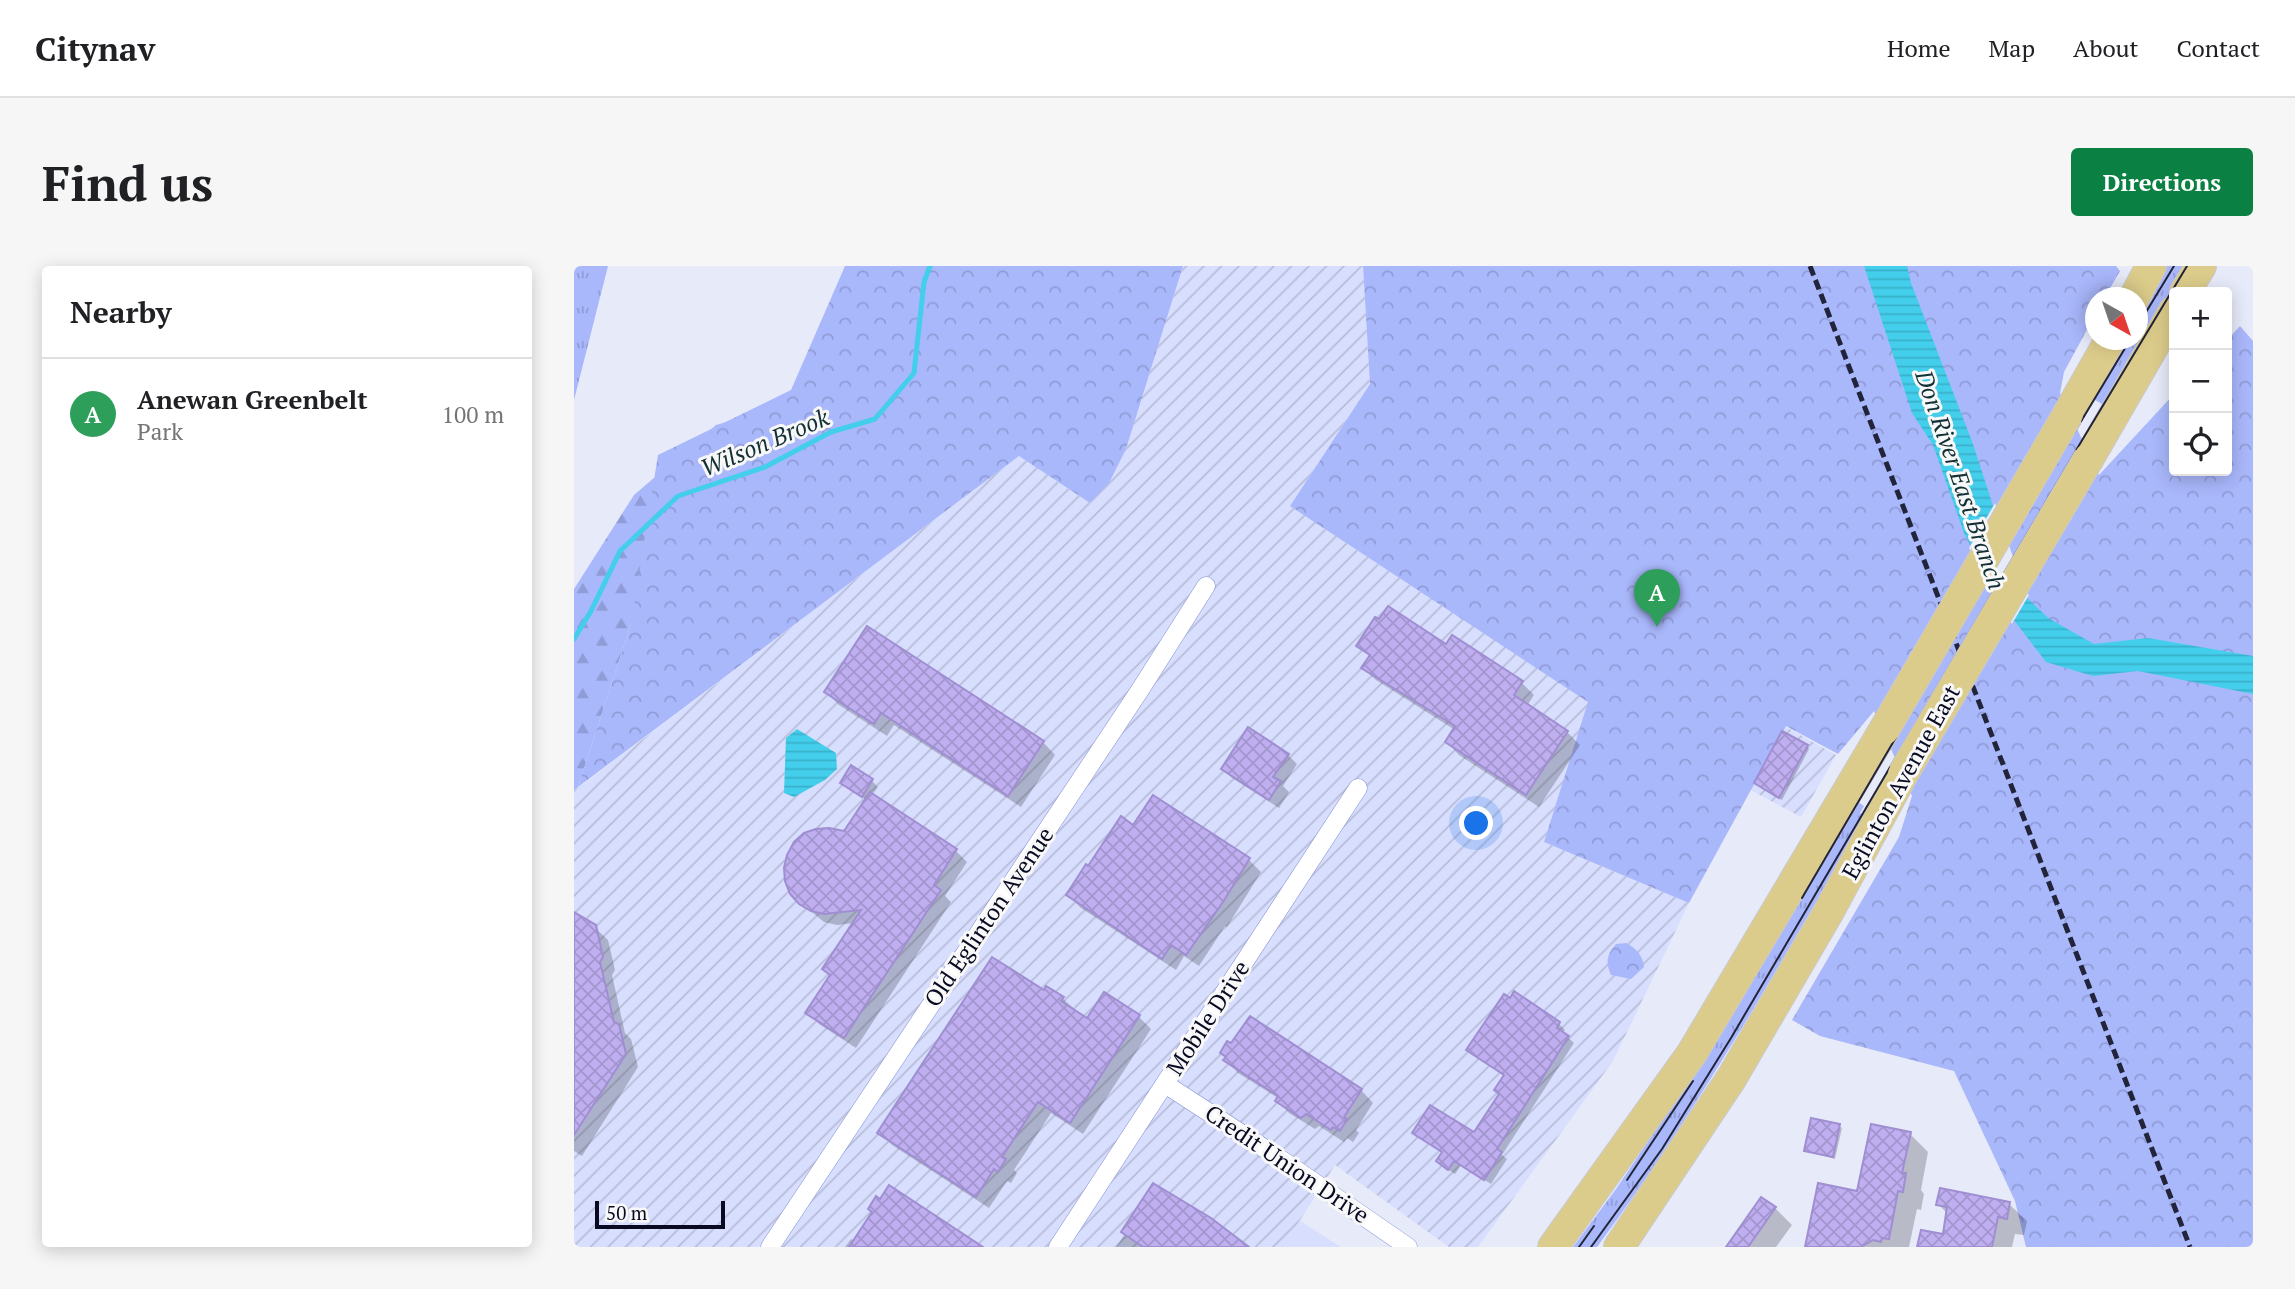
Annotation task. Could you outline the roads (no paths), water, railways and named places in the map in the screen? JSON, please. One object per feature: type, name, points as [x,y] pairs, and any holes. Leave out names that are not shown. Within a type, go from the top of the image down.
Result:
[{"type":"main road","points":[[2140,287],[2149,268]]},
{"type":"main road","name":"Eglinton Avenue East","points":[[1619,1247],[1731,1079],[1828,913],[1903,774],[2169,320]]},
{"type":"main road","name":"Eglinton Avenue East","points":[[1553,1247],[1692,1053],[1884,730],[2104,350]]},
{"type":"street","name":"Old Eglinton Avenue","points":[[770,1247],[1140,691],[1206,586]]},
{"type":"street","name":"Mobile Drive","points":[[1058,1247],[1358,788]]},
{"type":"street","name":"Credit Union Drive","points":[[1165,1084],[1408,1247]]},
{"type":"water","name":"Don River East Branch","points":[[1864,266],[1907,266],[1911,283],[1973,444],[2021,592],[2048,618],[2094,644],[2148,638],[2253,656],[2253,694],[2138,671],[2093,676],[2046,662],[2003,606],[1964,533],[1933,445],[1912,413]]},
{"type":"water","points":[[797,729],[836,753],[837,769],[825,780],[794,797],[784,793],[786,738]]},
{"type":"waterway","name":"Wilson Brook","points":[[574,639],[620,551],[678,496],[765,467],[831,432],[875,419],[914,373],[924,282],[930,266]]},
{"type":"tram line","points":[[2148,309],[2174,266]]},
{"type":"tram line","points":[[1591,1247],[1662,1149],[1731,1038],[2187,266]]},
{"type":"tram line","points":[[2074,433],[2124,350]]},
{"type":"tram line","points":[[1802,898],[1998,563]]},
{"type":"tram line","points":[[1627,1180],[1693,1081]]},
{"type":"tram line","points":[[1579,1247],[1594,1226]]},
{"type":"railway","points":[[1810,266],[2190,1247]]},
{"type":"place","name":"Anewan Greenbelt","points":[[1657,627]]}]
